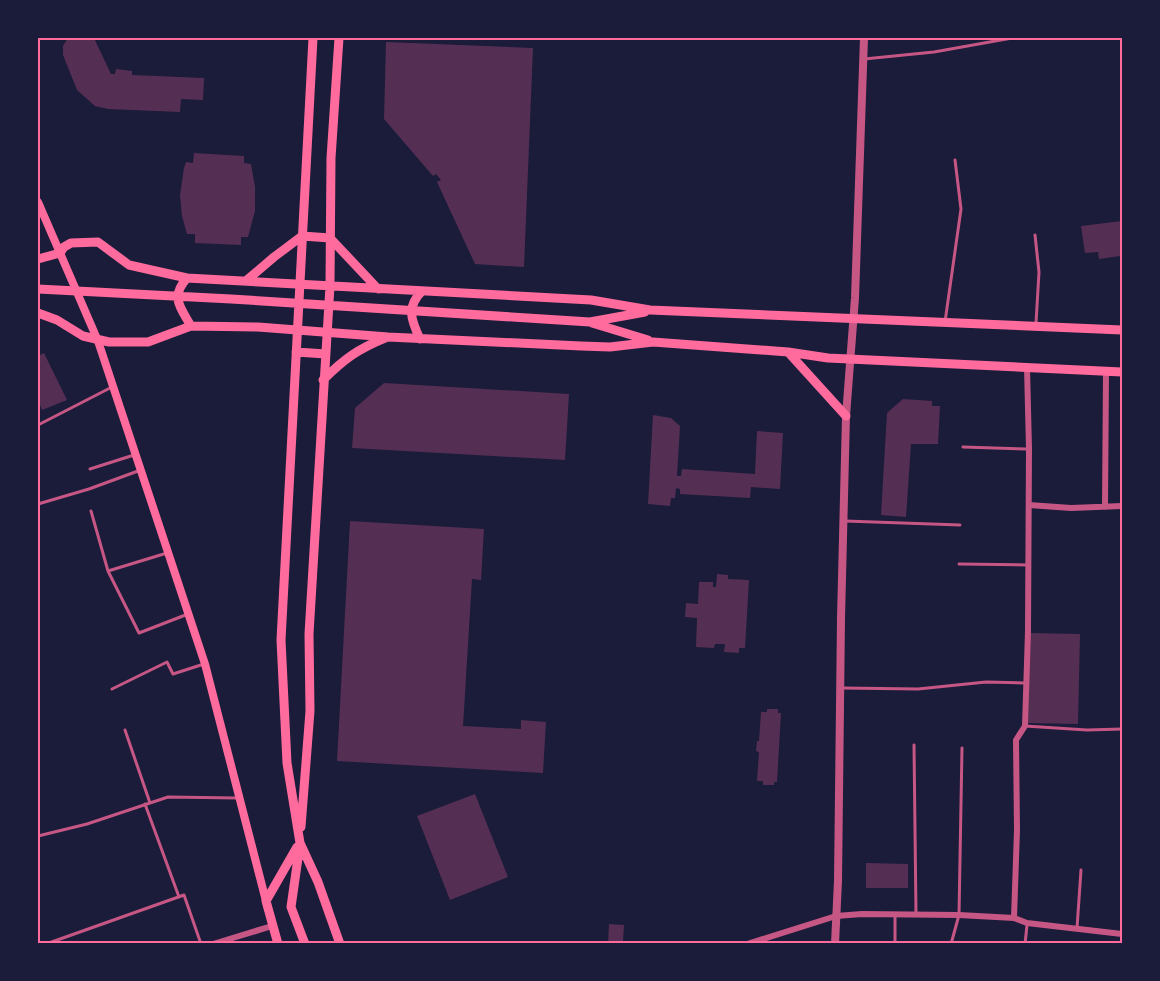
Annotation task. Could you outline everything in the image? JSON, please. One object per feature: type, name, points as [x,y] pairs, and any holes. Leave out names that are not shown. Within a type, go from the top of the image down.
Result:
[{"type":"main road","points":[[313,38],[281,640],[287,763],[300,843],[318,882],[340,944]]},
{"type":"main road","points":[[305,944],[291,907],[300,843],[309,735],[309,634],[330,286],[331,158],[339,38]]},
{"type":"main road","points":[[38,206],[98,341],[205,664],[238,798],[278,944]]},
{"type":"main road","points":[[247,280],[274,256],[302,237],[330,238],[378,289]]},
{"type":"main road","points":[[38,259],[60,253],[71,243],[98,242],[129,265],[187,278],[591,300],[650,310],[1122,330]]},
{"type":"main road","points":[[187,278],[177,292],[178,304],[191,326]]},
{"type":"main road","points":[[38,290],[231,299],[590,322],[653,342]]},
{"type":"main road","points":[[420,339],[412,321],[411,310],[414,299],[422,291]]},
{"type":"main road","points":[[590,322],[650,310]]},
{"type":"main road","points":[[38,313],[83,336],[98,341],[148,342],[191,326],[258,327],[420,339],[610,347],[653,342],[850,359],[1122,372]]},
{"type":"main road","points":[[323,380],[350,355],[388,337]]},
{"type":"main road","points":[[296,352],[326,354]]},
{"type":"main road","points":[[788,352],[846,416]]},
{"type":"main road","points":[[266,901],[300,843]]},
{"type":"street","points":[[834,944],[846,416],[854,319],[864,38]]},
{"type":"street","points":[[1014,918],[1017,830],[1016,740],[1025,726],[1029,565],[1027,367]]},
{"type":"street","points":[[1105,507],[1106,372]]},
{"type":"street","points":[[1029,505],[1071,508],[1122,506]]},
{"type":"street","points":[[747,944],[836,916],[862,914],[1014,918],[1027,923],[1122,934]]},
{"type":"street","points":[[213,944],[272,926]]},
{"type":"lane","points":[[862,59],[934,52],[1012,38]]},
{"type":"lane","points":[[945,322],[961,209],[955,160]]},
{"type":"lane","points":[[1035,235],[1039,272],[1036,325]]},
{"type":"lane","points":[[38,425],[114,386]]},
{"type":"lane","points":[[963,447],[1029,449]]},
{"type":"lane","points":[[90,468],[136,454]]},
{"type":"lane","points":[[38,504],[140,470]]},
{"type":"lane","points":[[91,511],[108,572],[139,633],[188,614]]},
{"type":"lane","points":[[843,521],[960,525]]},
{"type":"lane","points":[[108,572],[168,553]]},
{"type":"lane","points":[[959,564],[1029,565]]},
{"type":"lane","points":[[112,689],[167,662],[173,674],[205,664]]},
{"type":"lane","points":[[840,688],[918,689],[986,682],[1025,683]]},
{"type":"lane","points":[[1025,726],[1087,730],[1122,729]]},
{"type":"lane","points":[[125,730],[150,803]]},
{"type":"lane","points":[[914,745],[916,916]]},
{"type":"lane","points":[[951,944],[959,915],[962,748]]},
{"type":"lane","points":[[38,836],[87,824],[168,797],[238,798]]},
{"type":"lane","points":[[145,804],[179,897]]},
{"type":"lane","points":[[1077,928],[1082,870]]},
{"type":"lane","points":[[46,944],[184,895],[201,944]]},
{"type":"lane","points":[[895,915],[896,944]]},
{"type":"lane","points":[[1024,944],[1027,923]]},
{"type":"building","points":[[68,38],[94,38],[111,74],[115,74],[116,69],[132,71],[132,75],[204,78],[203,100],[181,99],[180,112],[108,109],[95,106],[77,90],[63,55],[63,46]]},
{"type":"building","points":[[386,42],[533,48],[524,267],[475,264],[437,182],[441,180],[436,174],[433,176],[384,119]]},
{"type":"building","points":[[194,153],[244,156],[244,163],[251,164],[255,187],[255,211],[248,237],[241,237],[241,245],[195,243],[195,234],[187,234],[180,195],[186,162],[193,163]]},
{"type":"building","points":[[1122,221],[1122,266],[1120,256],[1099,259],[1098,252],[1085,253],[1081,226]]},
{"type":"building","points":[[44,353],[67,400],[42,410],[38,400],[38,356]]},
{"type":"building","points":[[384,383],[569,394],[565,460],[352,448],[355,408]]},
{"type":"building","points":[[903,399],[932,401],[932,406],[940,406],[938,444],[911,444],[906,517],[881,515],[887,413]]},
{"type":"building","points":[[653,415],[671,418],[680,426],[677,476],[681,476],[682,469],[755,474],[757,431],[783,433],[780,489],[751,487],[750,498],[680,494],[680,489],[676,488],[675,498],[671,498],[670,506],[648,504]]},
{"type":"building","points":[[350,521],[484,529],[481,580],[472,579],[463,726],[521,729],[521,720],[546,722],[543,773],[337,761]]},
{"type":"building","points":[[717,574],[728,575],[728,579],[749,580],[745,648],[739,648],[739,653],[724,652],[725,644],[715,644],[714,648],[696,647],[697,618],[685,617],[686,603],[698,604],[699,582],[713,582],[713,587],[716,587]]},
{"type":"building","points":[[1030,633],[1080,634],[1078,724],[1028,723]]},
{"type":"building","points":[[767,709],[778,709],[778,713],[781,713],[777,782],[774,782],[774,785],[763,785],[763,781],[757,781],[759,752],[756,751],[761,712],[767,712]]},
{"type":"building","points":[[475,794],[508,877],[450,900],[417,816]]},
{"type":"building","points":[[866,863],[908,864],[908,888],[866,888]]},
{"type":"building","points":[[609,924],[624,925],[623,941],[631,941],[631,944],[608,944]]}]
